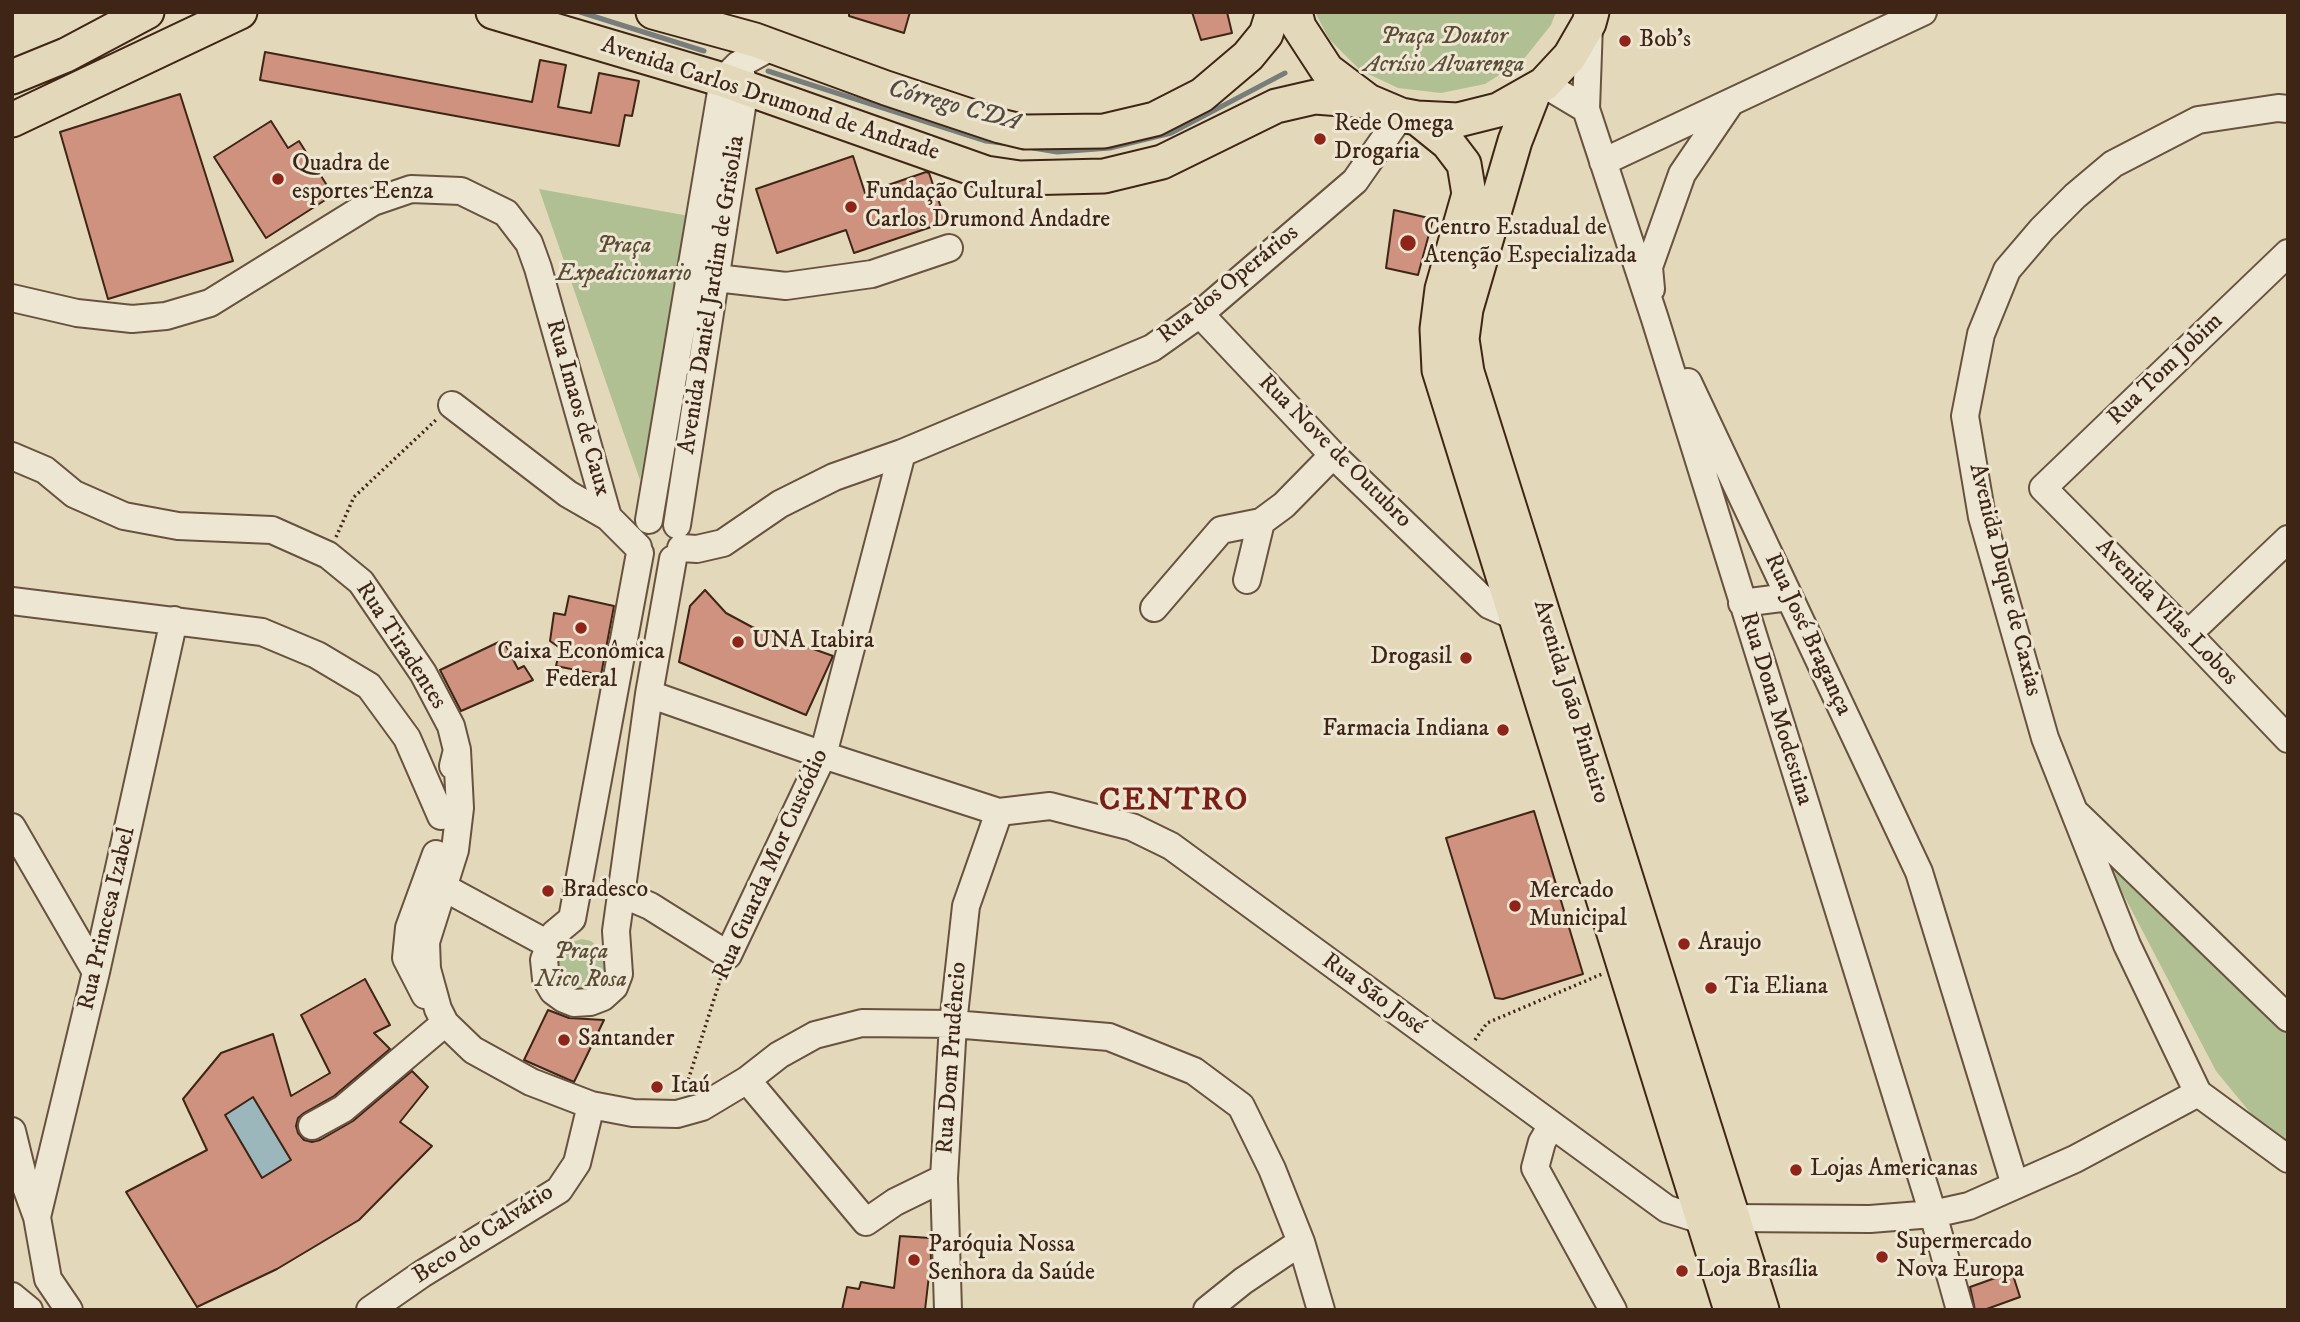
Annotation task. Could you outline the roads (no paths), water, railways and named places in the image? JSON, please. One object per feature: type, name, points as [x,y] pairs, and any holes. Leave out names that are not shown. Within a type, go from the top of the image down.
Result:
[{"type":"main road","points":[[12,77],[65,55],[147,12]]},
{"type":"main road","points":[[12,120],[240,12]]},
{"type":"main road","name":"Avenida Carlos Drumond de Andrade","points":[[493,12],[735,78],[986,173],[1020,178],[1104,176],[1162,162],[1276,106],[1315,97],[1368,101]]},
{"type":"main road","name":"Avenida Carlos Drumond de Andrade","points":[[653,12],[727,32],[1000,127],[1025,132],[1104,131],[1155,119],[1202,95],[1248,55],[1266,34],[1273,12]]},
{"type":"main road","points":[[1295,12],[1299,27],[1327,70],[1368,101],[1409,116],[1458,120],[1498,110],[1539,88],[1570,56],[1591,18]]},
{"type":"main road","name":"Avenida João Pinheiro","points":[[1539,88],[1515,141],[1466,309],[1462,339],[1467,372],[1717,1219],[1731,1310]]},
{"type":"main road","name":"Avenida João Pinheiro","points":[[1409,116],[1447,143],[1464,164],[1469,194],[1442,289],[1437,329],[1439,370],[1623,965],[1688,1165],[1762,1310]]},
{"type":"street","points":[[1602,162],[1923,12]]},
{"type":"street","name":"Rua Dona Modestina","points":[[1591,18],[1586,109],[1655,319],[1933,1214],[1959,1310]]},
{"type":"street","name":"Avenida Daniel Jardim de Grisolia","points":[[622,894],[649,694],[677,544],[716,278],[735,78],[727,32]]},
{"type":"street","points":[[735,78],[771,47]]},
{"type":"street","name":"Avenida Daniel Jardim de Grisolia","points":[[548,944],[554,934],[572,919],[624,647],[642,536],[735,78]]},
{"type":"street","points":[[1539,88],[1586,109]]},
{"type":"street","name":"Rua José Bragança","points":[[1731,102],[1682,174],[1648,267],[1655,319],[1700,406],[1919,872],[2015,1185]]},
{"type":"street","name":"Avenida Duque de Caxias","points":[[2199,1093],[2127,945],[2045,738],[1982,517],[1965,416],[1980,334],[2007,270],[2042,229],[2113,164],[2198,120],[2278,108],[2288,109]]},
{"type":"street","name":"Rua dos Operários","points":[[677,544],[697,549],[723,544],[780,504],[834,477],[902,453],[1152,348],[1200,314],[1354,181],[1409,116]]},
{"type":"street","name":"Rua Imaos de Caux","points":[[12,298],[77,313],[131,320],[166,316],[210,303],[373,202],[411,189],[461,191],[506,213],[529,243],[608,517]]},
{"type":"street","points":[[716,278],[786,286],[872,274],[949,248]]},
{"type":"street","name":"Rua Tom Jobim","points":[[2043,488],[2288,253]]},
{"type":"street","name":"Rua Nove de Outubro","points":[[1200,314],[1333,455],[1489,605],[1514,616]]},
{"type":"street","points":[[452,405],[568,494],[642,536]]},
{"type":"street","name":"Rua Tiradentes","points":[[15,451],[45,470],[74,494],[124,516],[178,526],[271,530],[328,555],[361,582],[423,673],[451,726],[457,750],[460,808],[456,850],[426,942],[427,969],[435,1007]]},
{"type":"street","name":"Rua Guarda Mor Custódio","points":[[622,894],[650,906],[728,956],[823,755],[902,453]]},
{"type":"street","points":[[1154,608],[1222,530],[1261,522],[1284,505],[1333,455]]},
{"type":"street","points":[[568,494],[578,490],[594,468]]},
{"type":"street","name":"Avenida Vilas Lobos","points":[[2043,488],[2288,739]]},
{"type":"street","points":[[664,518],[677,544],[659,563],[645,559],[642,536],[664,518]]},
{"type":"street","points":[[1247,580],[1261,522]]},
{"type":"street","points":[[2188,634],[2288,539]]},
{"type":"street","points":[[1471,587],[1483,571],[1494,544]]},
{"type":"street","points":[[1742,603],[1788,597]]},
{"type":"street","points":[[12,601],[262,632],[317,655],[369,686],[407,738],[441,816]]},
{"type":"street","name":"Rua Princesa Izabel","points":[[37,1217],[96,972],[174,620]]},
{"type":"street","points":[[624,647],[649,694],[823,755],[999,812]]},
{"type":"street","points":[[457,750],[441,816],[439,844],[408,928],[406,958],[435,1007],[473,1050],[531,1082],[591,1105],[633,1113],[677,1114],[702,1107],[747,1080],[779,1055],[815,1035],[862,1023],[953,1024],[1109,1037],[1195,1071],[1241,1106],[1272,1169],[1301,1242],[1321,1310]]},
{"type":"street","name":"Rua São José","points":[[999,812],[1050,806],[1132,827],[1171,846],[1667,1209],[1717,1219],[1870,1219],[1933,1214],[1969,1206],[2075,1159],[2199,1093]]},
{"type":"street","name":"Avenida Duque de Caxias","points":[[2071,808],[2288,1018]]},
{"type":"street","name":"Rua Dom Prudêncio","points":[[948,1310],[944,1178],[953,1024],[966,906],[999,812]]},
{"type":"street","points":[[12,827],[96,972]]},
{"type":"street","points":[[443,887],[548,944],[544,960],[546,979],[553,991],[574,1003],[590,1002],[603,997],[614,987],[619,974],[616,931],[622,894]]},
{"type":"street","points":[[312,1126],[343,1110],[435,1007]]},
{"type":"street","points":[[747,1080],[866,1222],[895,1202],[944,1178]]},
{"type":"street","points":[[2199,1093],[2288,1159]]},
{"type":"street","name":"Beco do Calvário","points":[[370,1310],[422,1274],[559,1190],[578,1163],[591,1105]]},
{"type":"street","points":[[1552,1125],[1542,1142],[1535,1168],[1614,1310]]},
{"type":"street","points":[[12,1131],[25,1184],[37,1217],[48,1279],[58,1306]]},
{"type":"street","points":[[1206,1310],[1301,1242]]},
{"type":"street","points":[[12,1296],[29,1310]]},
{"type":"water","points":[[253,1097],[291,1160],[262,1178],[225,1115]]},
{"type":"waterway","name":"Córrego CDA","points":[[580,12],[704,51]]},
{"type":"waterway","name":"Córrego CDA","points":[[768,71],[986,141],[1002,143]]},
{"type":"waterway","name":"Córrego CDA","points":[[1033,148],[1057,152],[1110,148],[1171,133],[1285,73]]},
{"type":"place","name":"Bob's","points":[[1625,41]]},
{"type":"place","name":"Rede Omega Drogaria","points":[[1320,139]]},
{"type":"place","name":"Quadra de esportes Eenza","points":[[278,179]]},
{"type":"place","name":"Fundação Cultural Carlos Drumond Andadre","points":[[851,207]]},
{"type":"place","name":"Centro Estadual de Atenção Especializada","points":[[1408,243]]},
{"type":"place","name":"Caixa Econômica Federal","points":[[581,628]]},
{"type":"place","name":"UNA Itabira","points":[[738,642]]},
{"type":"place","name":"Drogasil","points":[[1466,658]]},
{"type":"place","name":"Farmacia Indiana","points":[[1503,730]]},
{"type":"place","name":"Bradesco","points":[[548,891]]},
{"type":"place","name":"Mercado Municipal","points":[[1515,906]]},
{"type":"place","name":"Araujo","points":[[1684,944]]},
{"type":"place","name":"Tia Eliana","points":[[1711,988]]},
{"type":"place","name":"Santander","points":[[564,1040]]},
{"type":"place","name":"Itaú","points":[[657,1087]]},
{"type":"place","name":"Lojas Americanas","points":[[1796,1170]]},
{"type":"place","name":"Supermercado Nova Europa","points":[[1882,1257]]},
{"type":"place","name":"Paróquia Nossa Senhora da Saúde","points":[[914,1260]]},
{"type":"place","name":"Loja Brasília","points":[[1682,1271]]},
{"type":"district","name":"CENTRO","points":[[1174,802]]},
{"type":"park label","name":"Praça Doutor Acrísio Alvarenga","points":[[1444,52]]},
{"type":"park label","name":"Praça Expedicionario","points":[[624,261]]},
{"type":"park label","name":"Praça Nico Rosa","points":[[581,967]]}]
